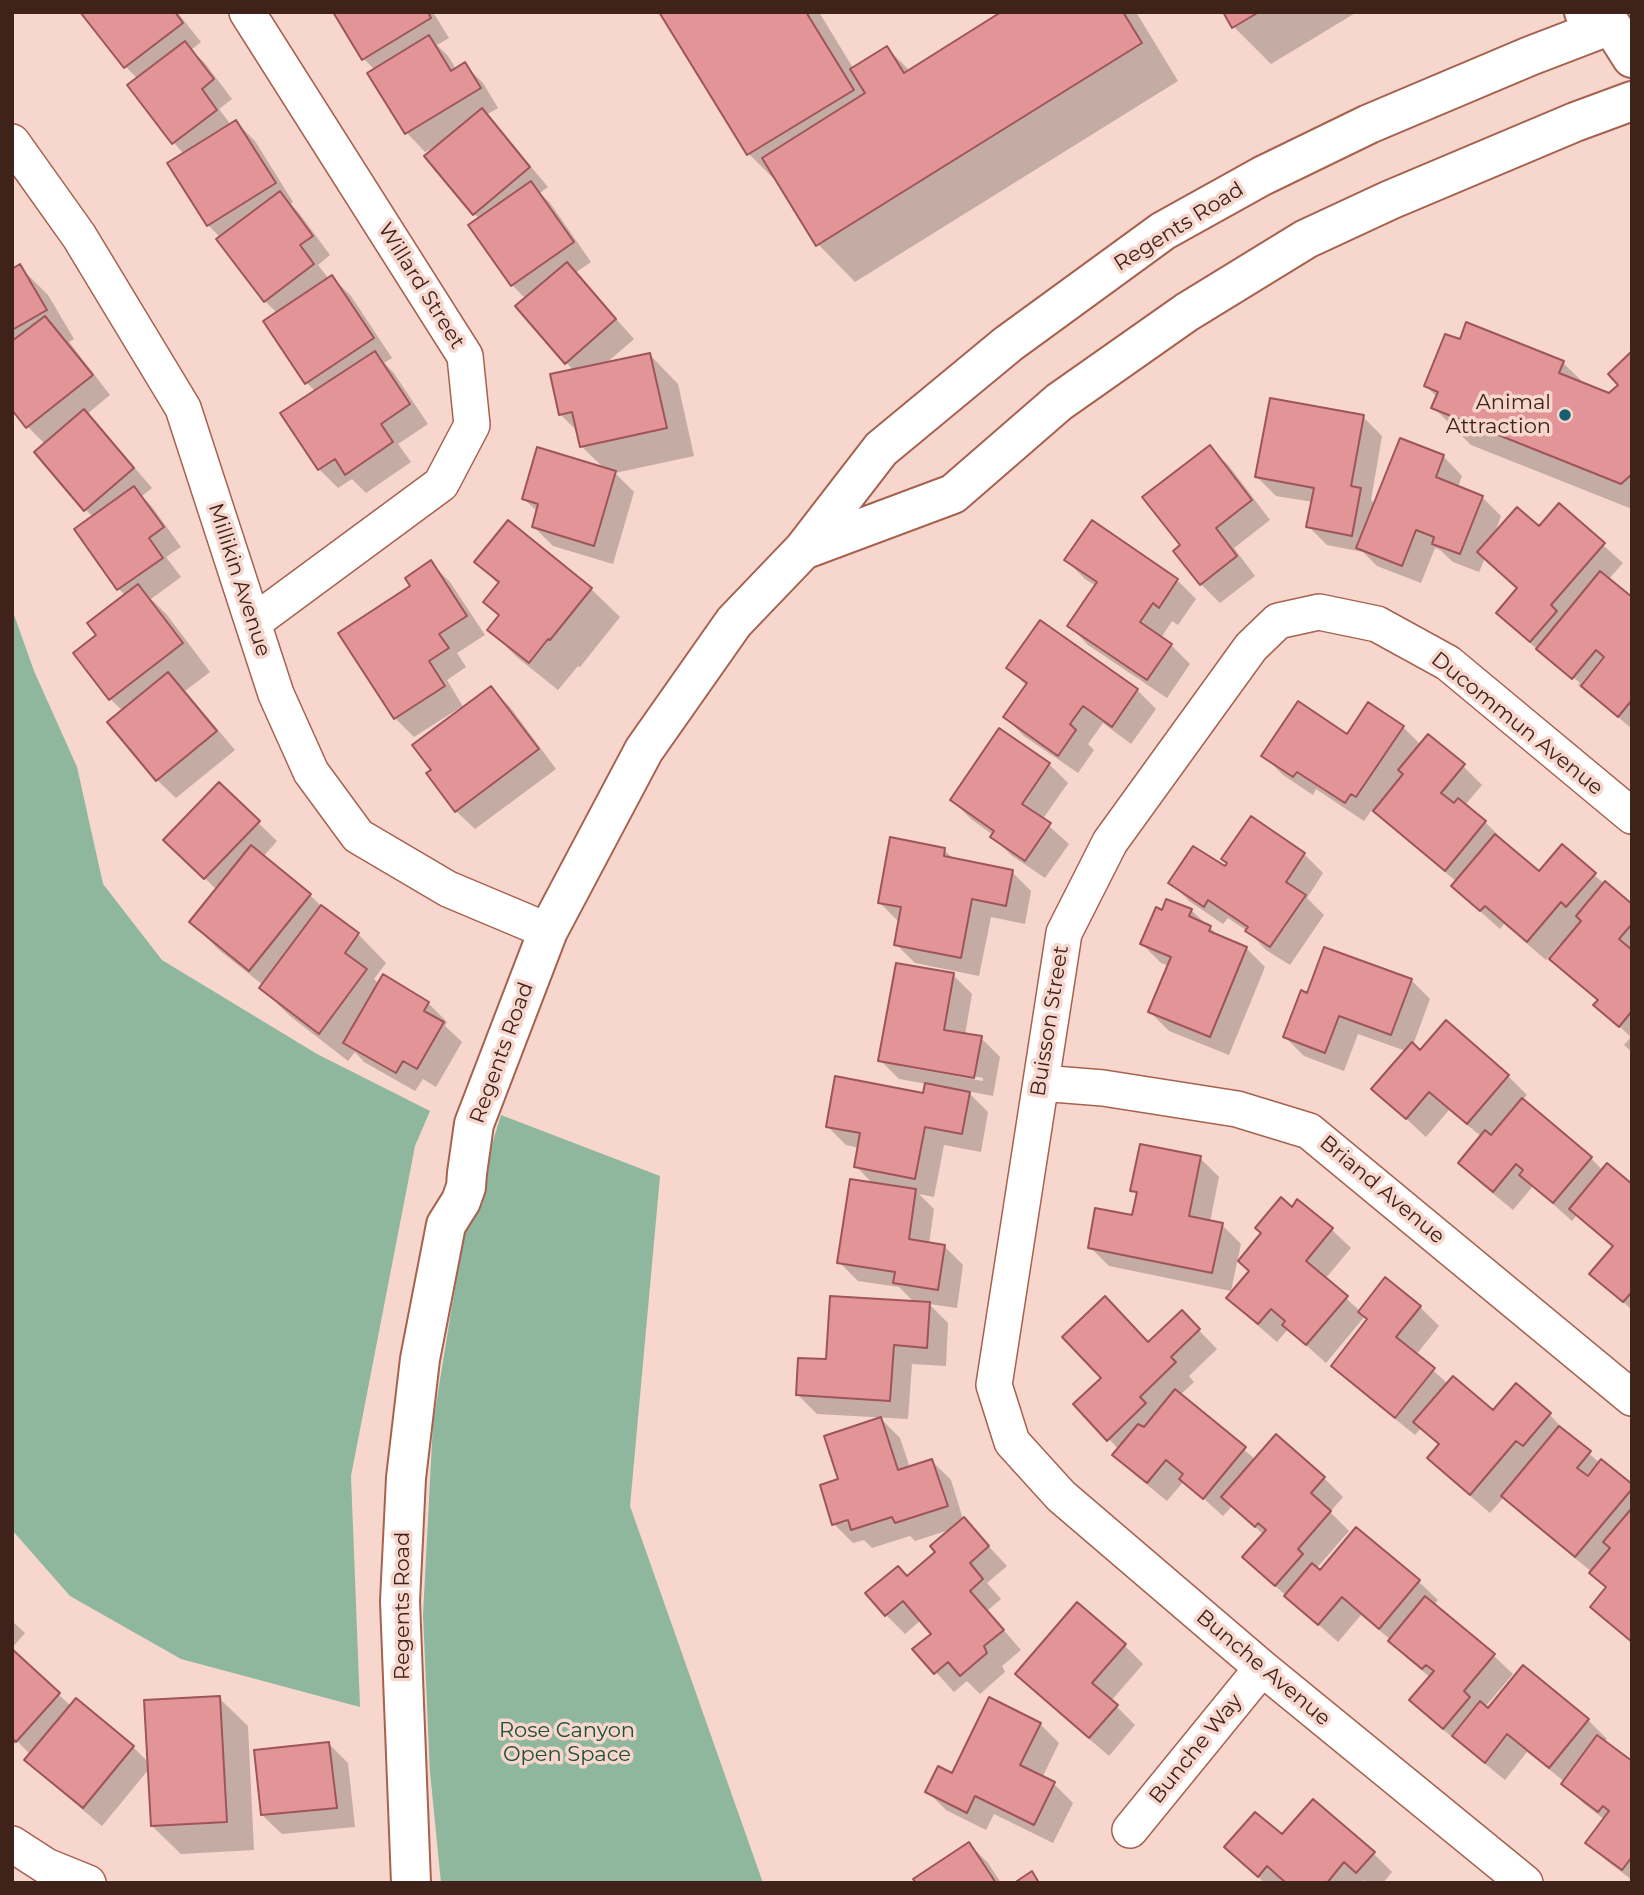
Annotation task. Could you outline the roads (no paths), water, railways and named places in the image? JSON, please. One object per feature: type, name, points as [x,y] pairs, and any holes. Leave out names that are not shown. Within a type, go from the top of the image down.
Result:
[{"type":"street","name":"Willard Street","points":[[247,12],[465,356],[472,425],[440,484],[254,622]]},
{"type":"street","points":[[1610,16],[1632,58]]},
{"type":"street","name":"Regents Road","points":[[411,1883],[400,1601],[406,1478],[421,1359],[446,1225],[466,1187],[474,1124],[548,931],[644,750],[734,622],[803,550],[881,449],[1007,344],[1163,231],[1262,176],[1369,124],[1610,16]]},
{"type":"street","name":"Regents Road","points":[[803,550],[953,494],[1059,402],[1187,312],[1306,239],[1390,200],[1575,122],[1632,101]]},
{"type":"street","name":"Millikin Avenue","points":[[12,142],[79,236],[183,408],[276,694],[311,772],[358,836],[448,889],[548,931]]},
{"type":"street","name":"Ducommun Avenue","points":[[1320,612],[1377,625],[1448,663],[1632,816]]},
{"type":"street","name":"Buisson Street","points":[[1012,1442],[994,1385],[1064,933],[1110,842],[1251,647],[1278,621],[1320,612]]},
{"type":"street","name":"Briand Avenue","points":[[1041,1083],[1104,1088],[1237,1109],[1310,1130],[1632,1398]]},
{"type":"street","name":"Bunche Avenue","points":[[1012,1442],[1061,1496],[1262,1668],[1525,1883]]},
{"type":"street","name":"Bunche Way","points":[[1129,1829],[1262,1668]]},
{"type":"street","points":[[12,1844],[46,1866],[88,1883]]},
{"type":"place","name":"Animal Attraction","points":[[1565,415]]},
{"type":"park label","name":"Rose Canyon Open Space","points":[[567,1743]]}]
